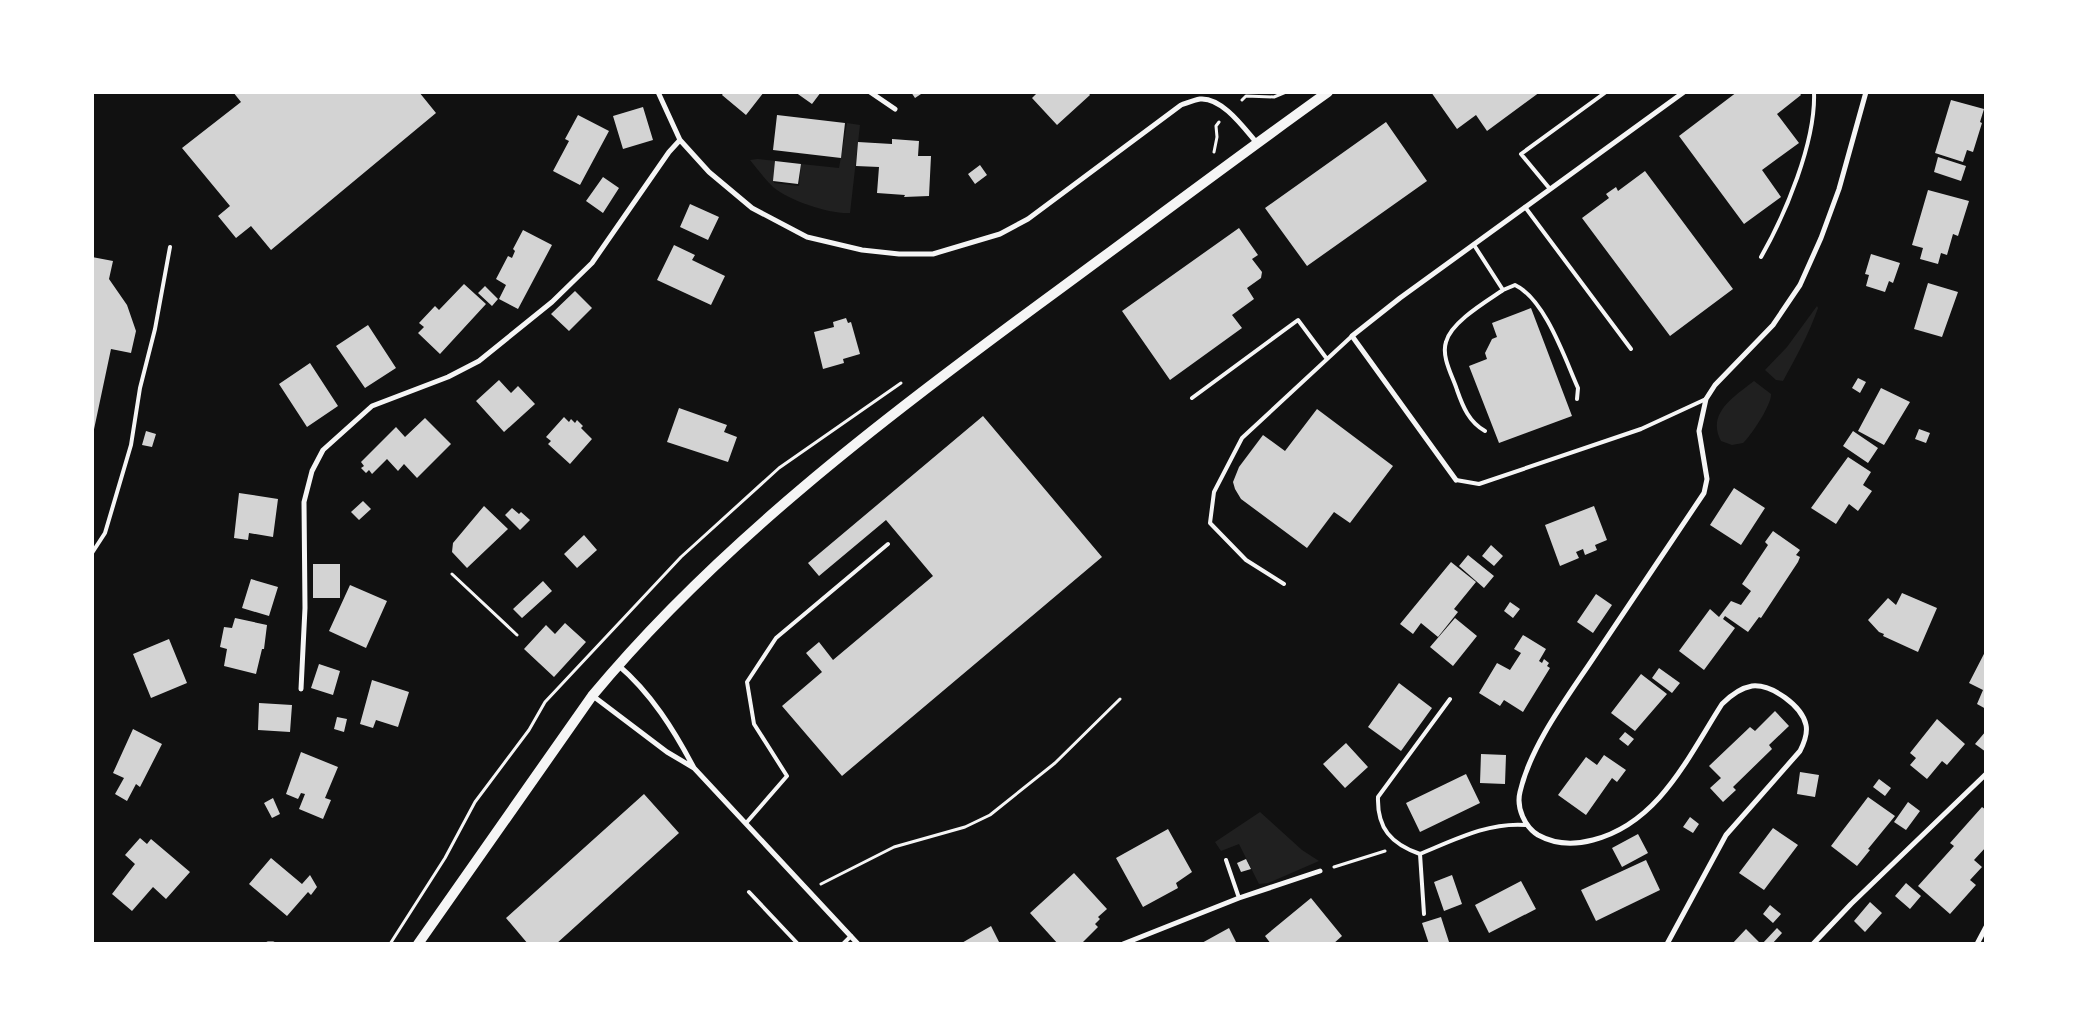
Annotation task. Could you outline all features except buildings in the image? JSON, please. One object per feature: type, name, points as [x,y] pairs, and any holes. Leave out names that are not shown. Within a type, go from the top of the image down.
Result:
[{"type":"main road","points":[[418,944],[592,696],[618,665],[717,566],[799,491],[936,381],[1256,142],[1328,92]]},
{"type":"street","points":[[658,92],[680,140],[709,172],[752,208],[807,237],[862,250],[899,254],[933,254],[1000,234],[1028,219],[1181,105],[1201,99],[1209,100],[1229,112],[1256,142]]},
{"type":"street","points":[[870,92],[895,109]]},
{"type":"street","points":[[1456,480],[1352,336],[1684,92]]},
{"type":"street","points":[[1667,944],[1726,834],[1800,751],[1806,741],[1806,725],[1797,707],[1773,691],[1752,686],[1734,694],[1722,704],[1665,794],[1639,818],[1610,836],[1576,844],[1560,843],[1538,835],[1526,825],[1521,811],[1519,794],[1529,764],[1561,706],[1704,493],[1707,479],[1699,431],[1706,399],[1715,385],[1773,325],[1800,284],[1821,238],[1839,189],[1866,92]]},
{"type":"street","points":[[301,689],[305,608],[304,502],[312,471],[323,450],[372,406],[448,377],[478,361],[552,302],[592,262],[669,152],[680,140]]},
{"type":"street","points":[[618,665],[635,679],[661,713],[694,768],[747,822],[858,944]]},
{"type":"street","points":[[592,696],[667,752],[694,768]]},
{"type":"street","points":[[1813,944],[1851,904],[1986,774]]},
{"type":"street","points":[[1123,944],[1239,898],[1320,871]]},
{"type":"street","points":[[1977,944],[1986,927]]},
{"type":"street","points":[[268,944],[273,944]]},
{"type":"lane","points":[[1550,189],[1521,154],[1606,92]]},
{"type":"lane","points":[[1761,257],[1778,228],[1803,157],[1815,109],[1814,92]]},
{"type":"lane","points":[[1525,207],[1631,349]]},
{"type":"lane","points":[[1474,245],[1503,290]]},
{"type":"lane","points":[[92,553],[105,533],[131,445],[140,388],[156,330],[170,247]]},
{"type":"lane","points":[[1484,431],[1473,424],[1462,404],[1446,359],[1446,342],[1454,329],[1468,315],[1503,290],[1515,285],[1525,290],[1536,302],[1578,388],[1577,399]]},
{"type":"lane","points":[[1192,398],[1298,320],[1327,359]]},
{"type":"lane","points":[[1284,584],[1246,560],[1210,522],[1214,492],[1242,438],[1352,336]]},
{"type":"lane","points":[[1456,480],[1479,484],[1641,429],[1706,399]]},
{"type":"lane","points":[[747,822],[787,776],[754,724],[747,682],[776,638],[888,544]]},
{"type":"lane","points":[[1450,699],[1378,797],[1380,821],[1400,846],[1420,854],[1478,831],[1500,825],[1526,825]]},
{"type":"lane","points":[[1420,854],[1424,914]]},
{"type":"lane","points":[[1226,860],[1239,898]]},
{"type":"lane","points":[[749,892],[798,944]]},
{"type":"lane","points":[[843,944],[851,936]]},
{"type":"path","points":[[1242,100],[1246,96],[1274,97],[1286,92]]},
{"type":"path","points":[[1215,151],[1216,126],[1219,122]]},
{"type":"path","points":[[390,944],[445,858],[475,802],[529,730],[545,702],[681,557],[778,468],[908,378]]},
{"type":"path","points":[[452,574],[517,635]]},
{"type":"path","points":[[821,884],[894,847],[965,827],[990,816],[1055,763],[1120,699]]},
{"type":"path","points":[[1320,871],[1400,846]]},
{"type":"shaded area","points":[[847,123],[860,125],[850,213],[821,209],[789,197],[773,187],[750,160],[776,161],[774,183],[799,186],[801,164],[839,168]]},
{"type":"shaded area","points":[[1817,306],[1818,308],[1806,336],[1783,381],[1776,380],[1765,370],[1787,347]]},
{"type":"shaded area","points":[[1754,381],[1771,394],[1765,412],[1743,443],[1732,445],[1721,441],[1717,431],[1717,422],[1720,414],[1731,399]]},
{"type":"shaded area","points":[[1260,812],[1302,850],[1319,861],[1268,883],[1259,884],[1239,844],[1221,851],[1215,842]]}]
